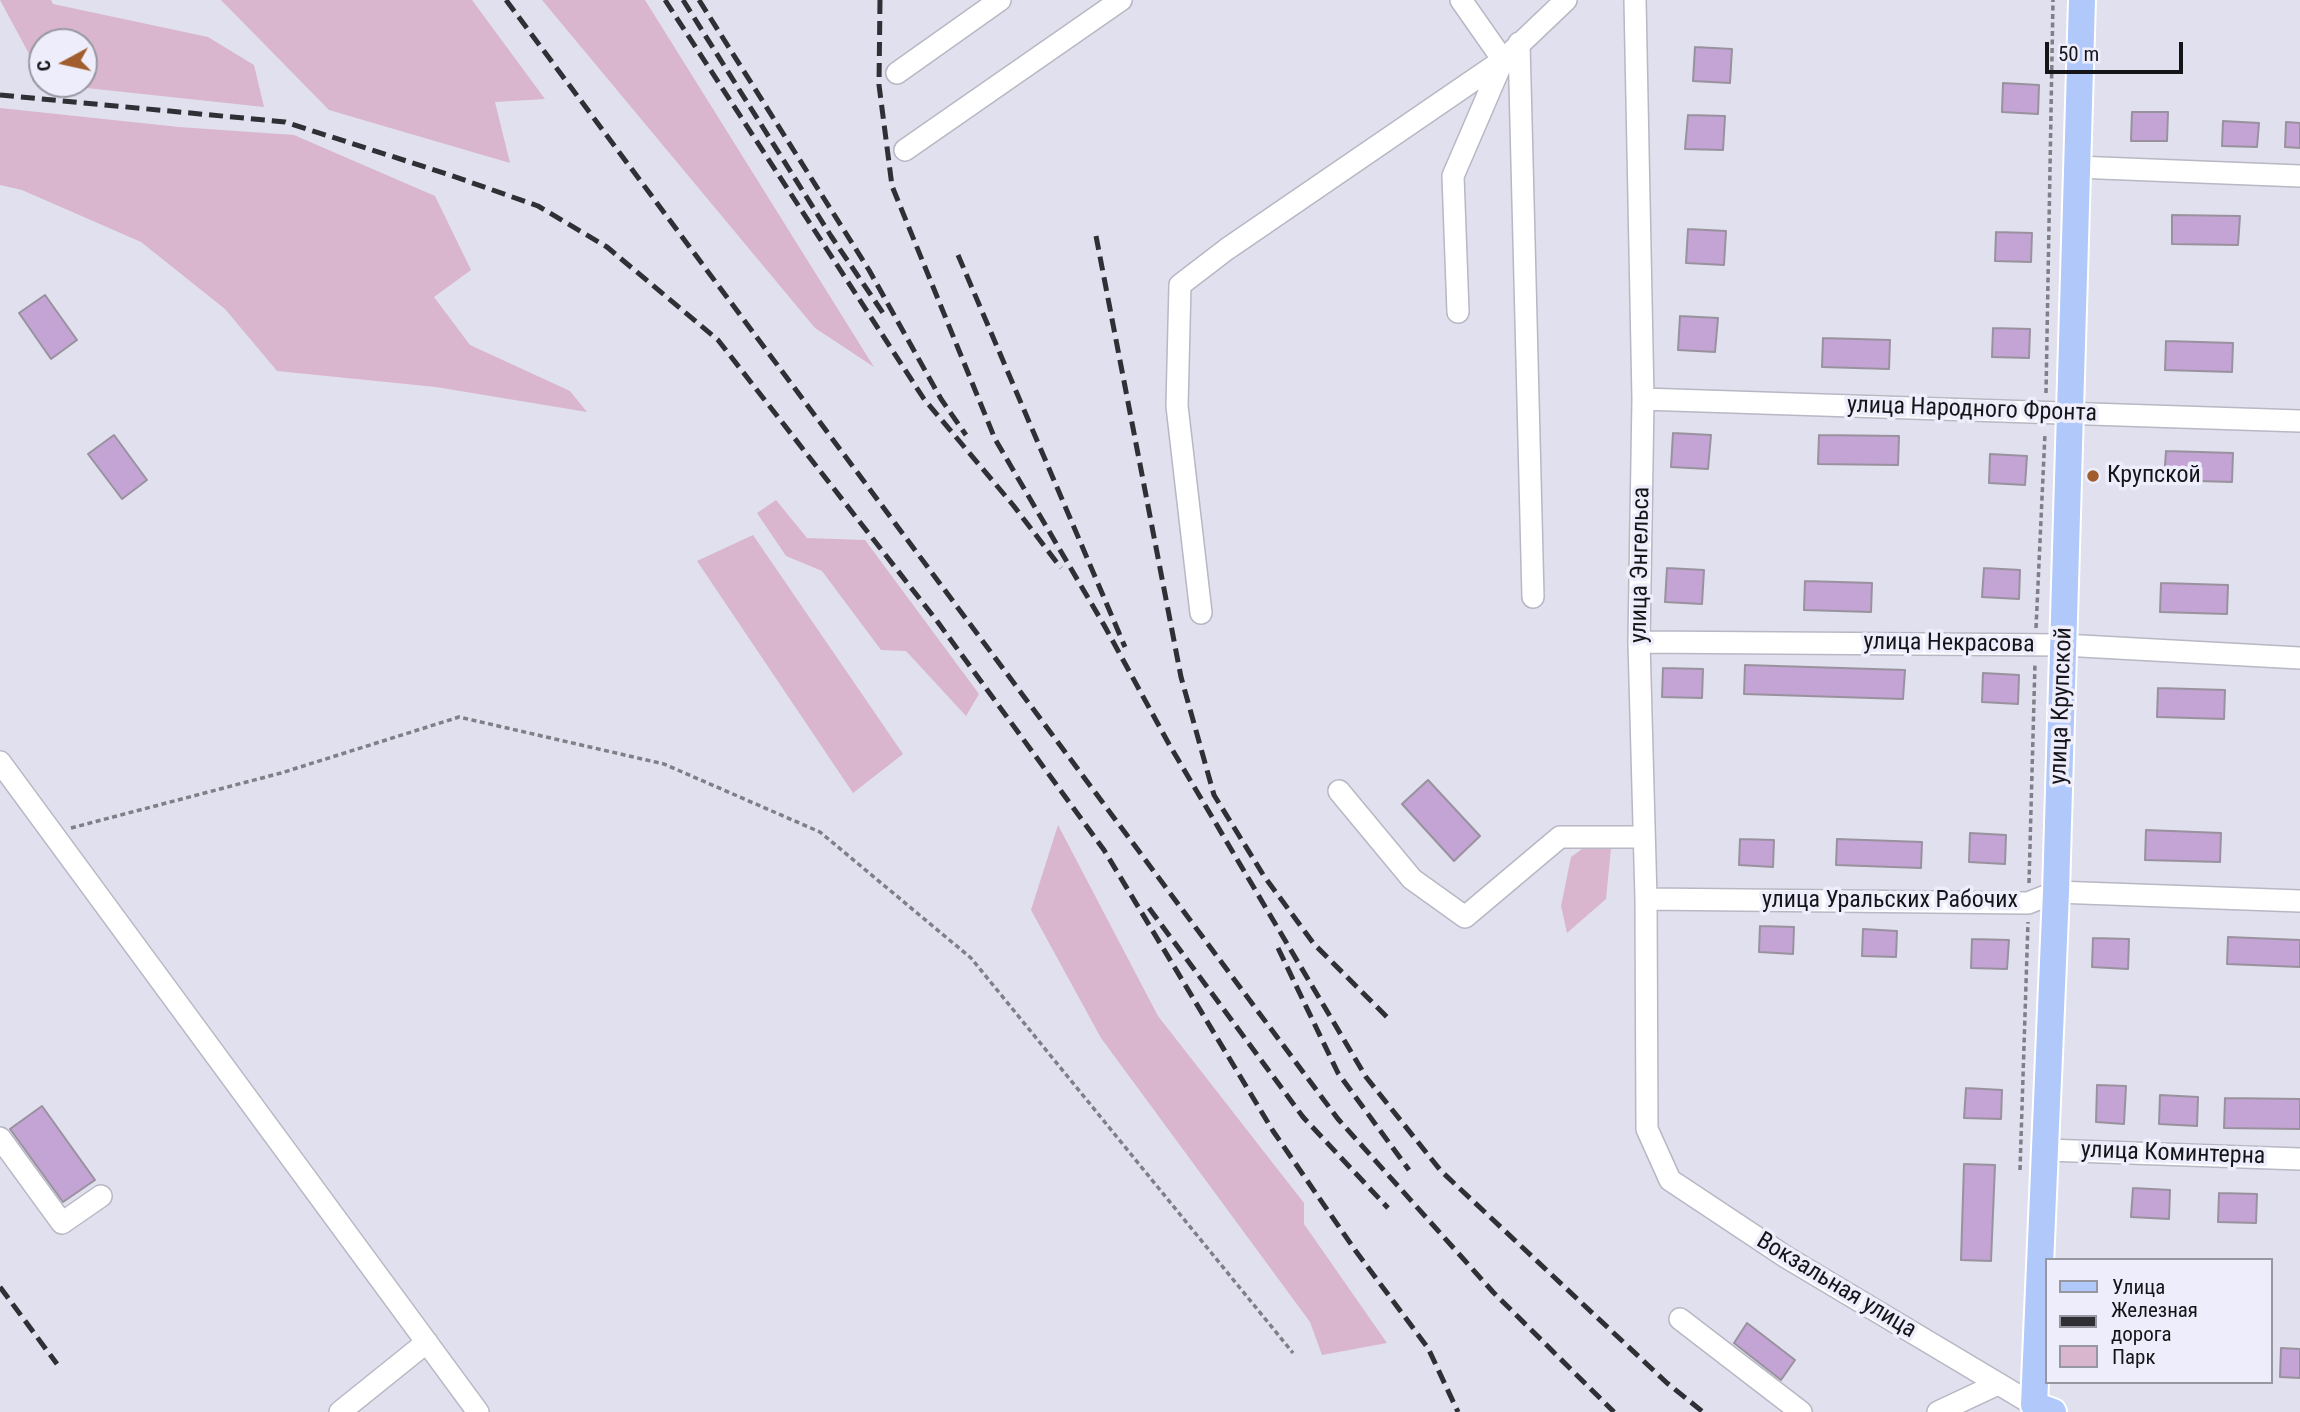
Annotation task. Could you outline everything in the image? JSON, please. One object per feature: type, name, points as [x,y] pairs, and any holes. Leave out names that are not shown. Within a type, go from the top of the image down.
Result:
[{"type":"main road","name":"улица Крупской","points":[[2045,1258],[2063,645],[2058,413],[2077,167],[2082,0]]},
{"type":"main road","name":"улица Крупской","points":[[2041,1410],[2044,1280]]},
{"type":"street","points":[[897,73],[1000,0]]},
{"type":"street","points":[[905,150],[1121,0]]},
{"type":"street","points":[[1461,0],[1503,60]]},
{"type":"street","name":"улица Энгельса","points":[[1635,0],[1643,399],[1639,642],[1646,898],[1647,1129]]},
{"type":"street","points":[[1201,614],[1177,406],[1180,285],[1238,241],[1503,60],[1562,1]]},
{"type":"street","points":[[1519,43],[1532,597]]},
{"type":"street","points":[[1458,312],[1453,176],[1503,60]]},
{"type":"street","points":[[2077,167],[2300,176]]},
{"type":"street","name":"улица Народного Фронта","points":[[1643,399],[2300,421]]},
{"type":"street","name":"улица Некрасова","points":[[1639,642],[2063,645],[2300,658]]},
{"type":"street","points":[[0,762],[478,1412]]},
{"type":"street","points":[[1339,791],[1412,878],[1465,917],[1560,837],[1644,837]]},
{"type":"street","name":"улица Уральских Рабочих","points":[[1646,898],[2028,903],[2056,892],[2300,901]]},
{"type":"street","name":"Вокзальная улица","points":[[1647,1129],[1670,1180],[1786,1257],[2041,1410]]},
{"type":"street","points":[[0,1138],[62,1223],[101,1196]]},
{"type":"street","name":"улица Коминтерна","points":[[2047,1150],[2300,1159]]},
{"type":"street","points":[[1680,1319],[1801,1412]]},
{"type":"street","points":[[340,1412],[427,1342]]},
{"type":"street","points":[[1938,1412],[1998,1384]]},
{"type":"path","points":[[2020,1179],[2035,645],[2058,413],[2053,0]]},
{"type":"path","points":[[52,834],[281,773],[459,716],[664,764],[820,832],[971,958],[1293,1353]]},
{"type":"green space","points":[[0,0],[51,0],[53,4],[208,37],[254,65],[264,107],[98,89],[98,28],[28,28],[28,52]]},
{"type":"green space","points":[[221,0],[472,0],[545,99],[495,102],[510,163],[329,110]]},
{"type":"green space","points":[[542,0],[645,0],[874,367],[815,328]]},
{"type":"green space","points":[[0,108],[179,127],[294,135],[435,196],[471,270],[434,297],[470,345],[570,391],[587,412],[436,387],[277,371],[225,309],[141,242],[22,190],[0,185]]},
{"type":"green space","points":[[776,500],[807,538],[865,540],[979,694],[966,716],[906,651],[881,650],[822,571],[786,556],[757,513]]},
{"type":"green space","points":[[753,535],[903,754],[853,793],[697,561]]},
{"type":"green space","points":[[1058,825],[1158,1016],[1304,1203],[1304,1224],[1387,1343],[1322,1355],[1310,1322],[1101,1038],[1031,910]]},
{"type":"green space","points":[[1586,846],[1611,848],[1606,899],[1567,933],[1561,906],[1571,857]]},
{"type":"building","points":[[1695,47],[1732,49],[1730,83],[1693,81]]},
{"type":"building","points":[[2003,83],[2039,85],[2038,114],[2002,112]]},
{"type":"building","points":[[2132,112],[2168,112],[2167,141],[2131,141]]},
{"type":"building","points":[[1688,115],[1725,116],[1723,150],[1685,149]]},
{"type":"building","points":[[2223,121],[2259,123],[2257,147],[2222,146]]},
{"type":"building","points":[[2286,122],[2300,123],[2300,148],[2285,147]]},
{"type":"building","points":[[2172,215],[2240,216],[2238,245],[2172,244]]},
{"type":"building","points":[[1688,229],[1726,231],[1724,265],[1686,263]]},
{"type":"building","points":[[1996,232],[2032,233],[2031,262],[1995,261]]},
{"type":"building","points":[[45,295],[77,340],[51,359],[19,313]]},
{"type":"building","points":[[1680,316],[1718,318],[1715,352],[1678,350]]},
{"type":"building","points":[[1993,328],[2030,329],[2029,358],[1992,357]]},
{"type":"building","points":[[1823,338],[1890,340],[1889,369],[1822,367]]},
{"type":"building","points":[[2166,341],[2233,343],[2232,372],[2165,370]]},
{"type":"building","points":[[1673,433],[1711,435],[1708,469],[1671,467]]},
{"type":"building","points":[[114,435],[147,480],[122,499],[88,454]]},
{"type":"building","points":[[1819,435],[1899,436],[1898,465],[1818,464]]},
{"type":"building","points":[[2166,451],[2233,453],[2232,482],[2164,480]]},
{"type":"building","points":[[1990,454],[2027,456],[2025,485],[1989,483]]},
{"type":"building","points":[[1667,568],[1704,570],[1702,604],[1665,602]]},
{"type":"building","points":[[1984,568],[2020,570],[2019,599],[1982,597]]},
{"type":"building","points":[[1805,581],[1872,583],[1871,612],[1804,610]]},
{"type":"building","points":[[2161,583],[2228,585],[2227,614],[2160,612]]},
{"type":"building","points":[[1745,665],[1905,670],[1903,699],[1744,694]]},
{"type":"building","points":[[1663,668],[1703,669],[1702,698],[1662,697]]},
{"type":"building","points":[[1983,673],[2019,675],[2018,704],[1982,702]]},
{"type":"building","points":[[2158,688],[2225,690],[2224,719],[2157,717]]},
{"type":"building","points":[[1428,780],[1480,836],[1454,861],[1402,804]]},
{"type":"building","points":[[2146,830],[2221,833],[2220,862],[2145,860]]},
{"type":"building","points":[[1970,833],[2006,835],[2005,864],[1969,862]]},
{"type":"building","points":[[1740,839],[1774,840],[1773,867],[1739,865]]},
{"type":"building","points":[[1837,839],[1922,842],[1921,868],[1836,865]]},
{"type":"building","points":[[1760,926],[1794,927],[1793,954],[1759,952]]},
{"type":"building","points":[[1863,929],[1897,931],[1896,957],[1862,956]]},
{"type":"building","points":[[2228,937],[2300,940],[2300,967],[2227,964]]},
{"type":"building","points":[[2093,938],[2129,939],[2128,969],[2092,967]]},
{"type":"building","points":[[1972,939],[2009,940],[2007,969],[1971,968]]},
{"type":"building","points":[[2097,1085],[2126,1086],[2124,1124],[2096,1122]]},
{"type":"building","points":[[1966,1088],[2002,1090],[2001,1119],[1964,1118]]},
{"type":"building","points":[[2160,1095],[2198,1097],[2197,1126],[2159,1124]]},
{"type":"building","points":[[2225,1098],[2300,1099],[2300,1129],[2224,1128]]},
{"type":"building","points":[[42,1106],[95,1180],[63,1202],[10,1129]]},
{"type":"building","points":[[1964,1164],[1995,1165],[1991,1261],[1961,1260]]},
{"type":"building","points":[[2133,1188],[2170,1190],[2169,1219],[2131,1217]]},
{"type":"building","points":[[2219,1193],[2257,1194],[2256,1223],[2218,1222]]},
{"type":"building","points":[[1747,1323],[1795,1360],[1781,1380],[1734,1343]]},
{"type":"building","points":[[2281,1348],[2300,1349],[2300,1378],[2280,1377]]},
{"type":"railway","points":[[506,0],[1338,1119],[1493,1292],[1614,1412]]},
{"type":"railway","points":[[665,0],[924,399],[1013,505],[1061,568]]},
{"type":"railway","points":[[683,0],[831,236],[883,313]]},
{"type":"railway","points":[[699,0],[869,270],[941,399],[966,435]]},
{"type":"railway","points":[[880,0],[879,85],[892,186],[995,439],[1104,625],[1170,746],[1366,1077],[1441,1171],[1667,1383],[1703,1412]]},
{"type":"railway","points":[[0,95],[285,122],[450,175],[538,206],[607,247],[718,340],[937,621],[1104,850],[1273,1131],[1355,1250],[1428,1348],[1458,1412]]},
{"type":"railway","points":[[1096,236],[1181,677],[1214,795],[1264,876],[1314,944],[1390,1020]]},
{"type":"railway","points":[[958,255],[1125,647]]},
{"type":"railway","points":[[1149,908],[1303,1117],[1388,1208]]},
{"type":"railway","points":[[1278,948],[1338,1073],[1409,1170]]},
{"type":"railway","points":[[0,1287],[57,1364]]},
{"type":"place","name":"Крупской","points":[[2093,476]]}]
